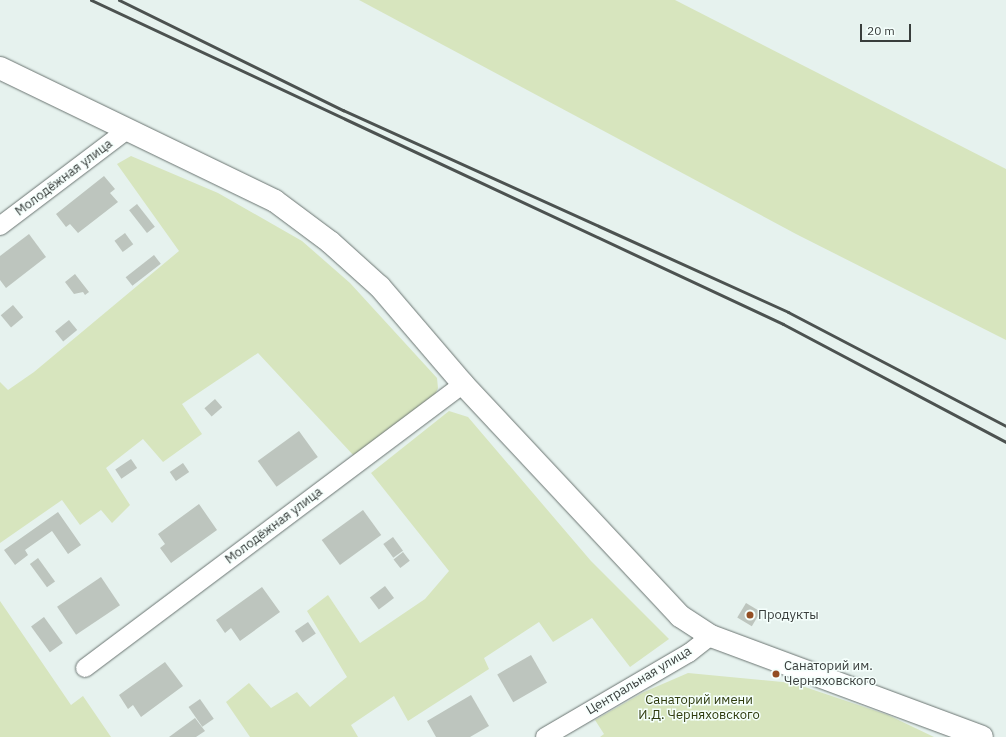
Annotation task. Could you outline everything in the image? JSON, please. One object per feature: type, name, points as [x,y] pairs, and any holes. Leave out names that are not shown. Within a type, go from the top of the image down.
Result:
[{"type":"main road","points":[[0,68],[275,201],[330,242],[380,287],[463,384],[653,590],[680,616],[711,636],[982,737]]},
{"type":"street","name":"Молодёжная улица","points":[[0,226],[128,130]]},
{"type":"street","name":"Молодёжная улица","points":[[85,668],[463,384]]},
{"type":"street","name":"Центральная улица","points":[[545,737],[689,653],[711,636]]},
{"type":"green space","points":[[359,0],[675,0],[1006,169],[1006,340],[796,234]]},
{"type":"green space","points":[[131,156],[218,193],[302,241],[350,283],[437,378],[438,388],[434,397],[355,457],[258,353],[182,404],[202,434],[163,462],[143,439],[106,468],[130,505],[112,523],[101,510],[80,525],[62,500],[0,543],[0,382],[8,390],[34,372],[179,251],[117,164]]},
{"type":"green space","points":[[449,411],[468,417],[591,561],[669,639],[630,667],[592,618],[553,642],[539,622],[484,658],[489,669],[408,721],[394,696],[351,725],[358,737],[250,737],[226,702],[249,683],[271,708],[297,692],[310,707],[347,677],[307,611],[328,595],[360,643],[425,599],[449,571],[371,473]]},
{"type":"green space","points":[[0,601],[71,705],[83,696],[111,737],[0,737]]},
{"type":"green space","name":"Санаторий имени И.Д. Черняховского","points":[[688,673],[793,683],[888,715],[934,737],[600,737],[604,734],[595,720],[644,692]]},
{"type":"building","points":[[104,176],[115,189],[110,193],[118,202],[78,233],[70,224],[66,227],[56,214]]},
{"type":"building","points":[[137,204],[155,227],[147,233],[129,210]]},
{"type":"building","points":[[125,233],[133,244],[123,252],[114,241]]},
{"type":"building","points":[[29,234],[46,257],[6,288],[0,280],[0,256]]},
{"type":"building","points":[[154,255],[161,264],[132,286],[126,277]]},
{"type":"building","points":[[75,274],[89,292],[85,295],[83,292],[74,294],[65,282]]},
{"type":"building","points":[[13,305],[23,317],[11,328],[1,315]]},
{"type":"building","points":[[69,320],[77,330],[63,341],[55,331]]},
{"type":"building","points":[[215,399],[222,407],[212,416],[204,408]]},
{"type":"building","points":[[299,431],[318,457],[277,487],[258,461]]},
{"type":"building","points":[[131,459],[137,468],[121,479],[115,470]]},
{"type":"building","points":[[183,463],[189,472],[176,481],[170,472]]},
{"type":"building","points":[[199,504],[217,530],[171,563],[160,548],[165,544],[158,534]]},
{"type":"building","points":[[363,510],[381,535],[340,565],[322,540]]},
{"type":"building","points":[[58,512],[81,545],[68,554],[52,531],[25,550],[28,555],[15,565],[4,550]]},
{"type":"building","points":[[393,537],[403,551],[393,558],[383,544]]},
{"type":"building","points":[[403,552],[410,561],[400,568],[394,559]]},
{"type":"building","points":[[38,558],[55,581],[47,587],[30,564]]},
{"type":"building","points":[[101,577],[120,605],[76,635],[57,607]]},
{"type":"building","points":[[385,586],[394,598],[379,609],[370,597]]},
{"type":"building","points":[[262,587],[280,612],[240,641],[231,628],[225,633],[216,620]]},
{"type":"building","points":[[746,603],[761,612],[752,626],[737,618]]},
{"type":"building","points":[[44,617],[63,643],[50,652],[31,626]]},
{"type":"building","points":[[308,622],[316,634],[303,643],[295,631]]},
{"type":"building","points":[[531,655],[547,683],[513,702],[497,674]]},
{"type":"building","points":[[165,662],[183,686],[141,717],[133,705],[128,709],[119,695]]},
{"type":"building","points":[[471,695],[489,726],[470,737],[436,737],[427,721]]},
{"type":"building","points":[[200,699],[214,719],[202,727],[189,707]]},
{"type":"building","points":[[195,718],[205,731],[196,737],[169,737]]},
{"type":"railway","points":[[91,0],[783,324],[1006,442]]},
{"type":"railway","points":[[119,0],[343,110],[788,312],[1006,426]]},
{"type":"place","name":"Продукты","points":[[750,615]]},
{"type":"place","name":"Санаторий им. Черняховского","points":[[776,674]]}]
